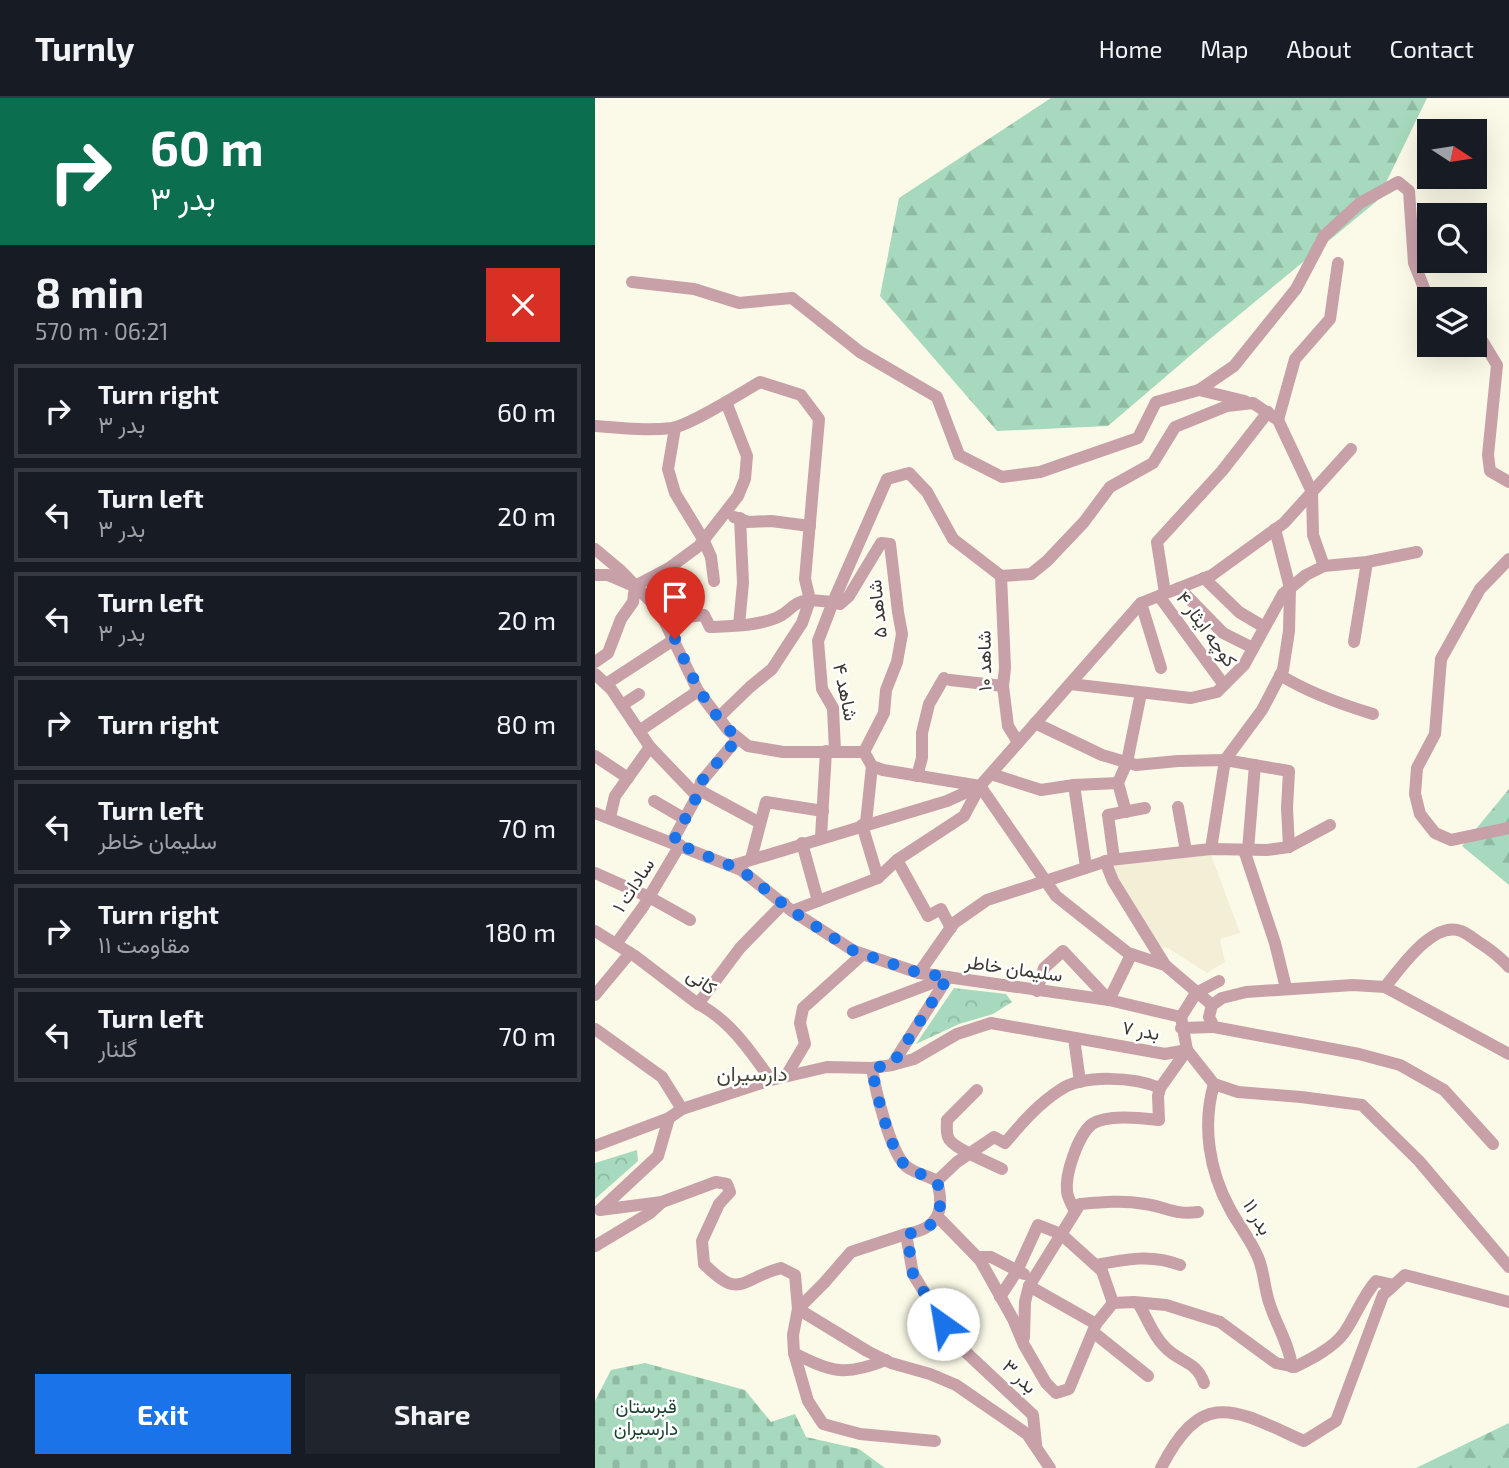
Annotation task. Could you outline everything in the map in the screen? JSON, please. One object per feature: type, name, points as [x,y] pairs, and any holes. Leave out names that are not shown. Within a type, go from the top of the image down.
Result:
[{"type":"street","points":[[632,282],[694,289],[739,303],[792,298],[860,352],[937,397],[959,455],[1002,477],[1040,472],[1138,438],[1156,402],[1199,390],[1234,366],[1296,289],[1324,236],[1360,203],[1398,182],[1409,191],[1414,263],[1424,287]]},
{"type":"street","points":[[1162,595],[1157,542],[1273,416],[1295,359],[1330,319],[1338,262]]},
{"type":"street","points":[[1487,349],[1497,365],[1487,455],[1490,471],[1509,482]]},
{"type":"street","points":[[595,426],[675,428],[760,382],[801,395],[819,419],[805,579],[810,600],[802,623],[772,669],[719,717]]},
{"type":"street","points":[[1199,390],[1253,402],[1273,416],[1312,492],[1313,535],[1324,566]]},
{"type":"street","points":[[635,586],[669,568],[699,546],[738,496],[745,479],[747,456],[726,402]]},
{"type":"street","points":[[1001,576],[1031,574],[1047,561],[1084,522],[1110,488],[1153,463],[1175,427],[1227,406],[1253,402]]},
{"type":"street","points":[[675,428],[668,469],[675,493],[711,557],[714,581]]},
{"type":"street","points":[[698,1004],[740,948],[788,907],[818,901],[878,878],[897,860],[964,816],[979,786],[1141,603],[1212,575],[1284,523],[1352,449]]},
{"type":"street","name":"شاهد ۴","points":[[821,837],[833,708],[822,689],[818,641],[887,479],[909,473],[927,492],[953,539],[1001,576]]},
{"type":"street","points":[[723,516],[748,522],[771,521],[810,526]]},
{"type":"street","points":[[739,625],[743,583],[740,518]]},
{"type":"street","points":[[1211,849],[1225,760],[1262,710],[1280,675],[1289,631],[1290,588],[1275,528]]},
{"type":"street","name":"شاهد ۵","points":[[833,602],[840,604],[849,596],[881,544],[890,544],[902,634],[897,662],[886,690],[884,713],[864,752]]},
{"type":"street","points":[[595,550],[659,610],[698,691],[747,746],[783,752],[864,752],[872,766],[864,824],[878,878]]},
{"type":"street","points":[[1070,684],[1191,698],[1217,692],[1244,665],[1283,594],[1306,575],[1324,566],[1367,562],[1417,552]]},
{"type":"street","points":[[1509,559],[1480,589],[1441,659],[1435,734],[1416,768],[1415,794],[1420,814],[1435,833],[1451,840],[1509,828]]},
{"type":"street","points":[[1354,642],[1367,562]]},
{"type":"street","points":[[595,575],[608,575],[635,586]]},
{"type":"street","name":"شاهد ۱۰","points":[[1001,576],[1005,668],[1003,686],[1008,726],[1018,742]]},
{"type":"street","points":[[1204,578],[1239,612],[1264,627]]},
{"type":"street","points":[[595,662],[608,653],[621,619],[633,603],[635,586]]},
{"type":"street","points":[[1179,588],[1223,633],[1253,648]]},
{"type":"street","name":"کوچه ایثار ۴","points":[[1162,595],[1224,685]]},
{"type":"street","points":[[760,822],[698,793],[650,747],[622,705],[600,681],[673,637],[687,617],[704,615],[710,627],[739,625],[781,616],[798,601],[833,602]]},
{"type":"street","points":[[1141,603],[1161,668]]},
{"type":"street","points":[[1280,675],[1325,699],[1373,714]]},
{"type":"street","points":[[917,776],[922,758],[922,733],[929,704],[947,679],[1003,686]]},
{"type":"street","points":[[639,731],[698,691]]},
{"type":"street","points":[[1126,812],[1118,783],[1127,762],[1142,693]]},
{"type":"street","points":[[622,705],[639,694]]},
{"type":"street","points":[[1035,723],[1102,755],[1136,765],[1225,760],[1289,771],[1289,847]]},
{"type":"street","name":"سادات ۱","points":[[615,944],[649,897],[676,844],[701,782],[738,738]]},
{"type":"street","points":[[610,817],[615,796],[650,747]]},
{"type":"street","points":[[595,757],[628,778]]},
{"type":"street","points":[[1255,765],[1246,850],[1286,988]]},
{"type":"street","points":[[872,766],[979,786],[1056,896],[1132,955],[1165,965]]},
{"type":"street","points":[[991,774],[1041,790],[1118,783]]},
{"type":"street","points":[[1074,785],[1086,867]]},
{"type":"street","points":[[731,866],[947,801],[979,786]]},
{"type":"street","points":[[654,801],[685,819]]},
{"type":"street","points":[[751,859],[766,802],[823,811]]},
{"type":"street","points":[[1178,807],[1186,851]]},
{"type":"street","points":[[1145,808],[1108,815],[1112,881],[1165,965],[1212,1005]]},
{"type":"street","name":"سلیمان خاطر","points":[[595,813],[741,870],[788,907],[854,951],[919,973],[1109,1000],[1181,1022],[1359,1054],[1400,1065],[1444,1090],[1493,1144]]},
{"type":"street","points":[[919,973],[954,923],[987,900],[1109,860],[1211,849],[1267,850],[1289,847],[1331,825]]},
{"type":"street","points":[[802,843],[818,901]]},
{"type":"street","points":[[897,860],[928,916],[941,909],[951,928]]},
{"type":"street","points":[[595,873],[649,897],[690,920]]},
{"type":"street","points":[[1385,987],[1413,954],[1430,938],[1445,929],[1460,930],[1500,956],[1509,967]]},
{"type":"street","name":"کانی","points":[[595,931],[631,953],[698,1004],[709,1009],[743,1041],[771,1080]]},
{"type":"street","points":[[1037,991],[1044,968],[1063,951],[1109,1000],[1132,955]]},
{"type":"street","points":[[595,995],[631,953]]},
{"type":"street","points":[[786,1076],[805,1044],[800,1023],[803,1008],[863,954]]},
{"type":"street","points":[[853,1013],[948,977]]},
{"type":"street","points":[[892,1065],[948,977]]},
{"type":"street","points":[[1219,981],[1196,993],[1181,1022],[1187,1050],[1213,1084],[1238,1092],[1362,1105],[1419,1161],[1509,1267]]},
{"type":"street","points":[[1215,1027],[1209,1017],[1212,1005],[1222,998],[1246,992],[1353,985],[1385,987],[1509,1054]]},
{"type":"street","name":"بدر ۷","points":[[595,1146],[669,1118],[682,1109],[771,1080],[827,1067],[872,1068],[915,1059],[957,1034],[991,1023],[1165,1054],[1187,1050]]},
{"type":"street","points":[[595,1030],[662,1077],[682,1109]]},
{"type":"street","points":[[1075,1038],[1080,1082]]},
{"type":"street","points":[[1075,1211],[1066,1192],[1069,1164],[1081,1139],[1092,1125],[1114,1118],[1159,1119],[1160,1088],[1187,1050]]},
{"type":"street","points":[[798,1308],[851,1252],[923,1231],[938,1217],[943,1200],[937,1181],[906,1167],[897,1152],[876,1096],[872,1068]]},
{"type":"street","points":[[937,1181],[969,1153],[993,1137],[1005,1143],[1026,1118],[1061,1088],[1080,1082],[1135,1080],[1160,1088]]},
{"type":"street","name":"بدر ۱۱","points":[[1213,1084],[1209,1116],[1209,1154],[1228,1206],[1258,1256],[1268,1301],[1290,1348],[1292,1367]]},
{"type":"street","points":[[977,1090],[947,1120],[949,1141],[1002,1169]]},
{"type":"street","points":[[597,1212],[658,1156],[669,1118]]},
{"type":"street","points":[[597,1212],[663,1202],[716,1182],[727,1184],[730,1192],[719,1204],[702,1241],[703,1264],[732,1286],[741,1285],[762,1273],[781,1268],[795,1275],[798,1308],[793,1335],[794,1353],[808,1401],[823,1424],[860,1434],[935,1441]]},
{"type":"street","points":[[1024,1345],[1025,1302],[1031,1282],[1080,1204],[1120,1200],[1149,1204],[1179,1214],[1198,1212]]},
{"type":"street","points":[[595,1246],[650,1213],[663,1202]]},
{"type":"street","points":[[938,1217],[977,1257],[1046,1383],[1056,1393],[1069,1389],[1095,1328],[1113,1303]]},
{"type":"street","points":[[1000,1297],[1017,1271],[1038,1225],[1061,1234],[1103,1271],[1113,1303]]},
{"type":"street","name":"بدر ۳","points":[[907,1234],[913,1274],[931,1306],[955,1342],[1033,1415],[1037,1447]]},
{"type":"street","points":[[977,1257],[991,1257],[1017,1271],[1095,1328],[1148,1376]]},
{"type":"street","points":[[1096,1265],[1120,1260],[1161,1258],[1180,1265]]},
{"type":"street","points":[[1161,1468],[1189,1425],[1212,1412],[1242,1413],[1304,1441],[1336,1421],[1383,1295],[1405,1275],[1509,1302]]},
{"type":"street","points":[[1113,1303],[1166,1306],[1220,1322],[1276,1363],[1292,1367],[1314,1357],[1343,1334],[1363,1297],[1376,1281],[1394,1285]]},
{"type":"street","points":[[1138,1303],[1154,1334],[1164,1346],[1176,1358],[1200,1370],[1204,1382]]},
{"type":"street","points":[[798,1308],[886,1360],[956,1385],[1027,1434],[1050,1468]]},
{"type":"street","points":[[794,1353],[815,1364],[843,1372],[865,1369],[886,1360]]},
{"type":"shaded area","points":[[1211,855],[1240,933],[1220,939],[1225,962],[1207,973],[1168,948],[1157,946],[1111,866]]},
{"type":"green space","points":[[1051,98],[1427,98],[1377,201],[1108,426],[997,431],[880,296],[899,198]]},
{"type":"green space","points":[[1509,789],[1509,885],[1462,846]]},
{"type":"green space","points":[[954,988],[1006,994],[1012,1002],[993,1014],[959,1024],[916,1044]]},
{"type":"green space","points":[[637,1150],[638,1161],[595,1199],[595,1163]]},
{"type":"green space","name":"قبرستان دارسیران","points":[[645,1363],[745,1390],[771,1422],[795,1414],[806,1437],[859,1449],[885,1468],[595,1468],[595,1401],[611,1370]]},
{"type":"green space","points":[[1509,1423],[1509,1468],[1416,1468]]},
{"type":"district","name":"دارسیران","points":[[752,1074]]},
{"type":"route","points":[[675,639],[698,691],[728,730],[738,738],[701,782],[697,796],[673,842],[741,870],[792,911],[854,951],[919,973],[948,977],[892,1065],[872,1068],[876,1096],[897,1152],[906,1167],[937,1181],[943,1200],[938,1217],[923,1231],[907,1234],[913,1274],[943,1324]]}]
